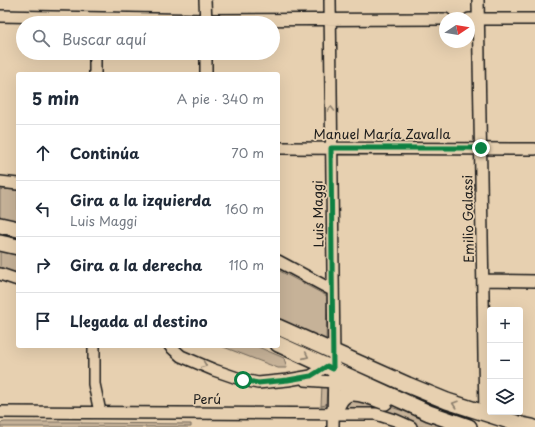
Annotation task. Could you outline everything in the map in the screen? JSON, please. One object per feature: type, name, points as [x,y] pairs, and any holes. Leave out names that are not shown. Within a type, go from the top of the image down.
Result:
[{"type":"main road","points":[[0,225],[16,229]]},
{"type":"main road","points":[[0,243],[16,247]]},
{"type":"main road","points":[[280,328],[440,399],[485,414],[532,427]]},
{"type":"main road","points":[[280,345],[331,372],[429,413],[469,427]]},
{"type":"main road","points":[[333,420],[343,396],[350,393],[363,394],[405,410],[448,420]]},
{"type":"street","points":[[204,0],[205,16]]},
{"type":"street","name":"Luis Maggi","points":[[330,0],[333,352],[331,372],[333,420]]},
{"type":"street","name":"Emilio Galassi","points":[[475,14],[478,0]]},
{"type":"street","points":[[0,16],[16,17]]},
{"type":"street","points":[[280,20],[439,19]]},
{"type":"street","points":[[475,19],[535,19]]},
{"type":"street","name":"Emilio Galassi","points":[[475,37],[481,148],[485,414]]},
{"type":"street","points":[[94,60],[95,72]]},
{"type":"street","points":[[206,60],[206,72]]},
{"type":"street","name":"Manuel María Zavalla","points":[[280,148],[535,149]]},
{"type":"street","points":[[0,182],[16,184]]},
{"type":"street","points":[[280,262],[332,290]]},
{"type":"street","points":[[0,274],[16,279]]},
{"type":"street","points":[[483,280],[535,281]]},
{"type":"street","points":[[94,348],[94,384],[100,412]]},
{"type":"street","points":[[172,348],[181,356],[243,380],[258,383],[288,380],[331,372],[363,394]]},
{"type":"street","points":[[288,380],[306,380],[331,372]]},
{"type":"street","name":"Perú","points":[[0,412],[100,412],[333,420],[376,414],[410,427]]},
{"type":"shaded area","points":[[0,189],[16,190],[16,224],[0,220]]},
{"type":"shaded area","points":[[0,246],[16,251],[16,273],[0,268]]},
{"type":"shaded area","points":[[280,271],[327,296],[326,344],[280,322]]},
{"type":"shaded area","points":[[226,348],[261,348],[284,358],[287,368],[278,368]]},
{"type":"shaded area","points":[[322,385],[327,386],[326,405],[321,406]]},
{"type":"shaded area","points":[[343,399],[366,399],[453,427],[416,427],[339,410]]},
{"type":"shaded area","points":[[0,423],[191,424],[191,427],[0,427]]},
{"type":"route","points":[[243,380],[258,383],[288,380],[311,376],[327,366],[333,369],[331,148],[481,148]]}]
